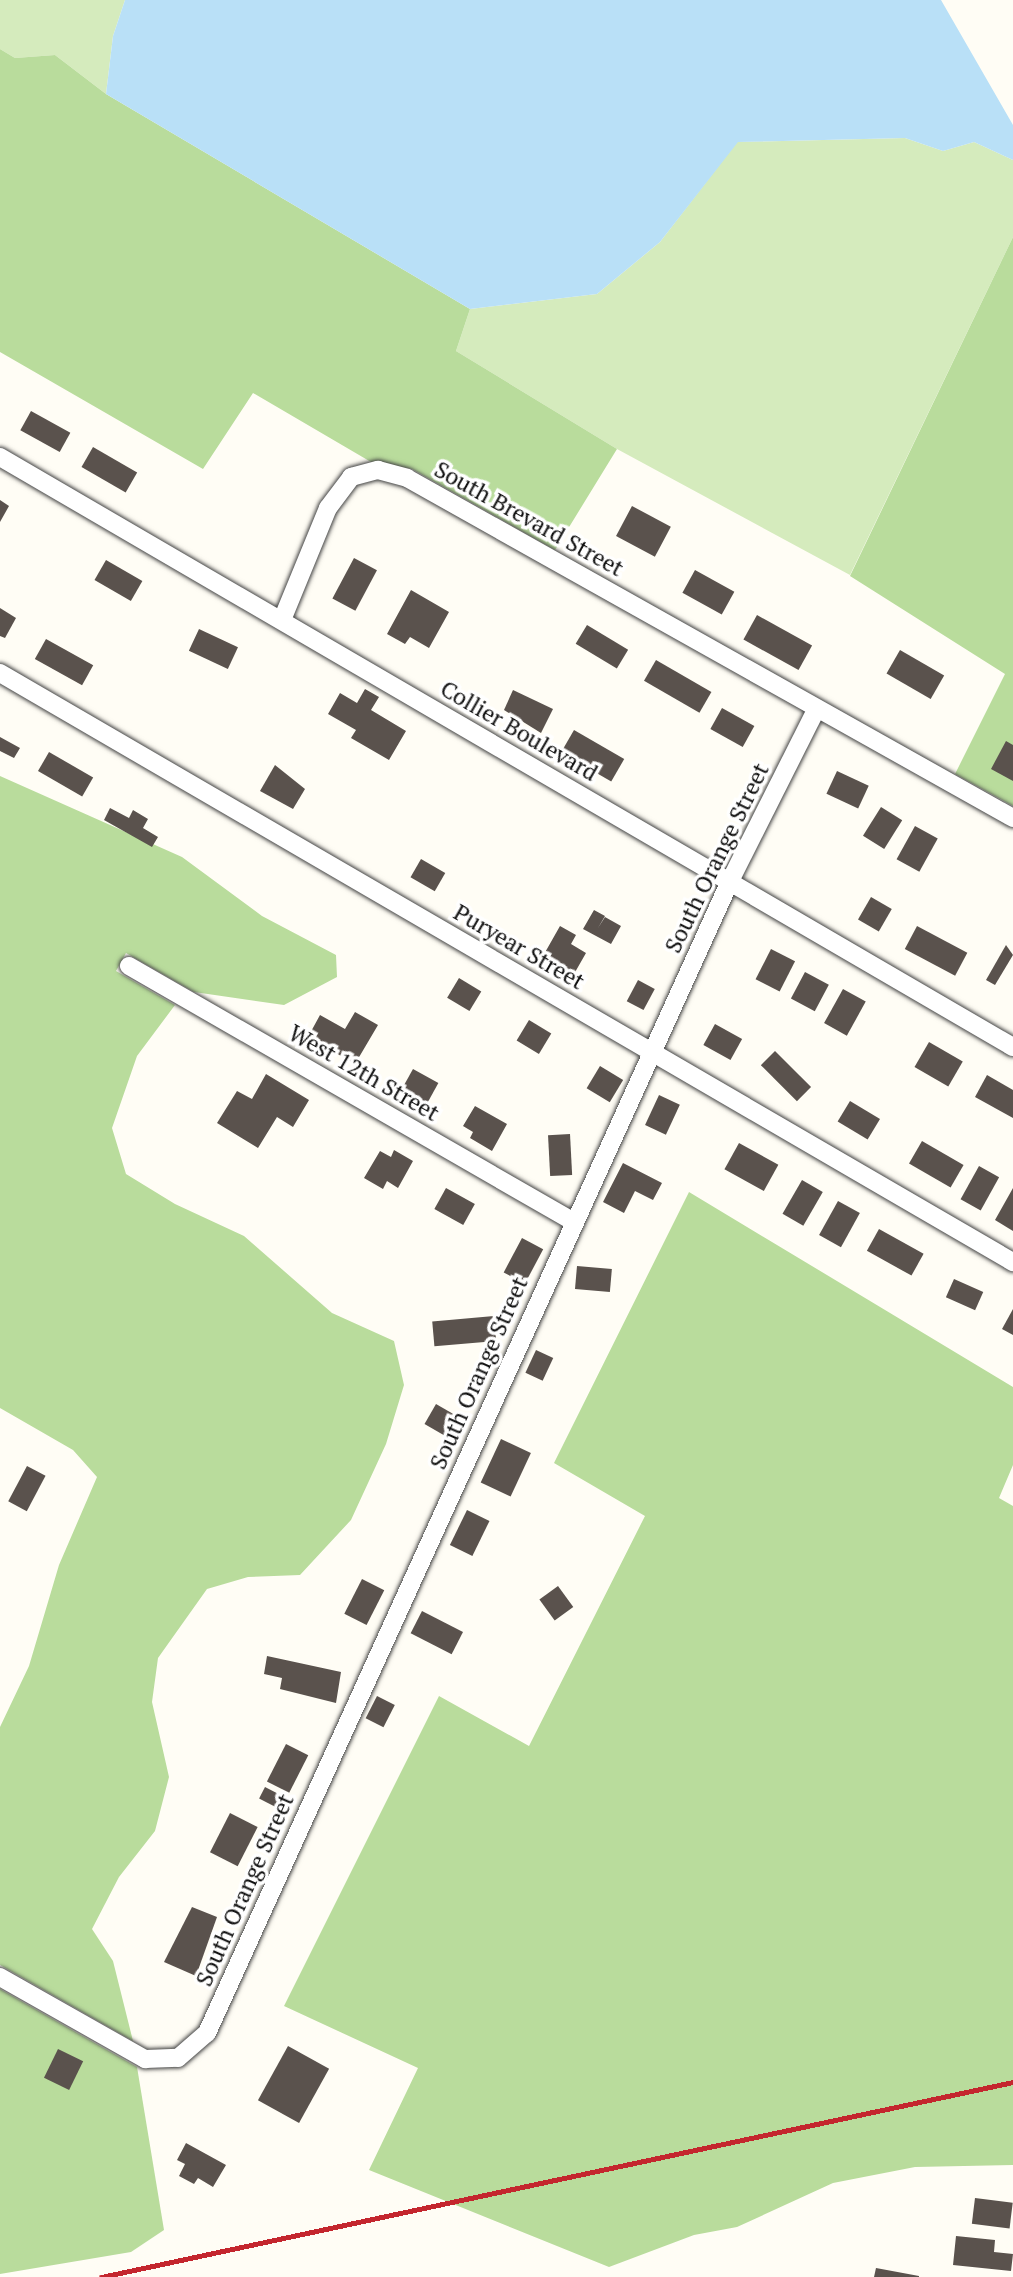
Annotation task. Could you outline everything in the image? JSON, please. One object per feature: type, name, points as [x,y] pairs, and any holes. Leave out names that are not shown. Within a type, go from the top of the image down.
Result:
[{"type":"street","name":"Collier Boulevard","points":[[0,457],[1013,1047]]},
{"type":"street","name":"South Brevard Street","points":[[282,620],[328,508],[351,478],[378,470],[407,478],[816,710],[1013,818]]},
{"type":"street","name":"Puryear Street","points":[[0,673],[1013,1262]]},
{"type":"street","name":"South Orange Street","points":[[0,1977],[145,2059],[162,2061],[186,2054],[207,2033],[730,881],[816,710]]},
{"type":"street","name":"West 12th Street","points":[[129,966],[575,1222]]},
{"type":"green space","points":[[0,0],[125,0],[113,36],[106,94],[55,55],[15,58],[0,49]]},
{"type":"green space","points":[[0,49],[15,58],[55,55],[106,94],[470,309],[456,351],[617,449],[555,550],[412,469],[371,462],[253,393],[203,469],[0,352]]},
{"type":"green space","points":[[905,138],[943,151],[974,142],[1013,160],[1013,237],[850,575],[617,449],[456,351],[470,309],[597,294],[660,242],[737,142]]},
{"type":"green space","points":[[1013,237],[1013,806],[955,774],[1005,674],[850,576]]},
{"type":"green space","points":[[0,776],[182,857],[262,916],[336,955],[337,977],[284,1005],[194,992],[126,953],[116,971],[175,1005],[137,1056],[112,1128],[126,1174],[175,1204],[244,1236],[332,1313],[394,1341],[404,1385],[386,1444],[351,1520],[300,1575],[248,1577],[207,1589],[158,1658],[152,1702],[169,1777],[155,1831],[119,1877],[92,1929],[113,1961],[133,2041],[0,1965],[0,1727],[29,1666],[59,1565],[97,1477],[73,1450],[0,1408]]},
{"type":"green space","points":[[689,1192],[1013,1387],[1013,1465],[999,1498],[1013,1506],[1013,2165],[915,2167],[833,2183],[737,2227],[694,2235],[609,2267],[369,2170],[418,2068],[284,2006],[439,1696],[529,1746],[645,1516],[554,1463]]},
{"type":"green space","points":[[0,1989],[137,2067],[164,2230],[131,2252],[0,2274]]},
{"type":"water","points":[[125,0],[941,0],[1013,125],[1013,160],[974,142],[943,151],[905,138],[738,142],[660,242],[597,294],[470,309],[106,94],[113,36]]},
{"type":"building","points":[[31,411],[70,433],[60,452],[20,430]]},
{"type":"building","points":[[93,447],[137,472],[126,492],[82,467]]},
{"type":"building","points":[[0,500],[9,506],[0,522]]},
{"type":"building","points":[[632,506],[671,527],[655,557],[616,536]]},
{"type":"building","points":[[354,558],[377,570],[355,611],[332,599]]},
{"type":"building","points":[[106,560],[142,581],[131,601],[95,580]]},
{"type":"building","points":[[695,570],[734,592],[722,615],[682,593]]},
{"type":"building","points":[[411,590],[449,612],[429,648],[410,637],[405,644],[387,634]]},
{"type":"building","points":[[0,608],[16,618],[5,638],[0,636]]},
{"type":"building","points":[[757,615],[812,646],[799,670],[743,639]]},
{"type":"building","points":[[587,625],[628,650],[617,669],[576,644]]},
{"type":"building","points":[[199,629],[238,647],[228,669],[189,651]]},
{"type":"building","points":[[46,639],[93,665],[82,685],[35,659]]},
{"type":"building","points":[[900,650],[944,676],[931,699],[886,673]]},
{"type":"building","points":[[656,660],[711,692],[699,713],[644,681]]},
{"type":"building","points":[[365,689],[379,697],[371,710],[406,731],[389,760],[351,738],[356,730],[328,714],[340,693],[357,703]]},
{"type":"building","points":[[513,690],[553,709],[541,733],[504,710]]},
{"type":"building","points":[[722,708],[754,726],[743,747],[710,729]]},
{"type":"building","points":[[574,730],[624,759],[611,782],[561,753]]},
{"type":"building","points":[[0,737],[20,748],[14,758],[0,751]]},
{"type":"building","points":[[1006,741],[1013,745],[1013,781],[991,769]]},
{"type":"building","points":[[49,752],[93,778],[82,797],[38,771]]},
{"type":"building","points":[[275,765],[305,789],[293,809],[260,791]]},
{"type":"building","points":[[837,771],[869,786],[858,808],[826,794]]},
{"type":"building","points":[[881,807],[902,820],[884,849],[863,836]]},
{"type":"building","points":[[110,808],[129,818],[133,810],[148,819],[143,828],[158,837],[152,847],[104,820]]},
{"type":"building","points":[[915,826],[938,839],[919,872],[897,859]]},
{"type":"building","points":[[421,859],[445,873],[435,891],[410,877]]},
{"type":"building","points":[[871,897],[892,909],[879,932],[858,920]]},
{"type":"building","points":[[594,910],[605,916],[598,928],[605,917],[621,926],[611,944],[583,929]]},
{"type":"building","points":[[560,926],[576,935],[571,944],[586,953],[574,974],[543,956]]},
{"type":"building","points":[[917,926],[967,953],[955,976],[905,949]]},
{"type":"building","points":[[1006,945],[1013,955],[995,985],[986,980]]},
{"type":"building","points":[[771,949],[795,961],[780,992],[756,979]]},
{"type":"building","points":[[805,972],[829,985],[815,1011],[791,998]]},
{"type":"building","points":[[459,978],[481,991],[469,1011],[447,998]]},
{"type":"building","points":[[638,980],[655,989],[644,1010],[627,1001]]},
{"type":"building","points":[[843,989],[866,1002],[847,1036],[824,1023]]},
{"type":"building","points":[[355,1012],[378,1025],[355,1064],[308,1037],[320,1015],[345,1029]]},
{"type":"building","points":[[529,1020],[551,1033],[539,1054],[517,1041]]},
{"type":"building","points":[[715,1024],[742,1039],[730,1060],[703,1045]]},
{"type":"building","points":[[929,1042],[963,1062],[948,1087],[914,1067]]},
{"type":"building","points":[[775,1051],[811,1087],[797,1101],[761,1065]]},
{"type":"building","points":[[600,1066],[623,1080],[610,1102],[587,1088]]},
{"type":"building","points":[[413,1069],[438,1083],[426,1105],[401,1091]]},
{"type":"building","points":[[266,1074],[309,1100],[293,1127],[277,1117],[258,1148],[217,1123],[237,1091],[252,1099]]},
{"type":"building","points":[[987,1075],[1013,1090],[1013,1118],[975,1097]]},
{"type":"building","points":[[659,1095],[680,1105],[666,1135],[645,1125]]},
{"type":"building","points":[[850,1101],[880,1119],[868,1140],[838,1122]]},
{"type":"building","points":[[475,1106],[507,1124],[492,1151],[470,1138],[473,1132],[463,1126]]},
{"type":"building","points":[[570,1134],[572,1175],[550,1176],[548,1135]]},
{"type":"building","points":[[922,1141],[964,1165],[951,1188],[909,1164]]},
{"type":"building","points":[[739,1143],[778,1165],[764,1191],[724,1169]]},
{"type":"building","points":[[394,1150],[413,1161],[398,1188],[387,1181],[383,1189],[364,1178],[380,1151],[391,1157]]},
{"type":"building","points":[[623,1163],[662,1183],[653,1200],[635,1191],[624,1213],[603,1202]]},
{"type":"building","points":[[979,1166],[999,1177],[981,1210],[961,1199]]},
{"type":"building","points":[[802,1180],[823,1192],[803,1226],[782,1214]]},
{"type":"building","points":[[446,1188],[475,1204],[463,1225],[434,1209]]},
{"type":"building","points":[[1013,1188],[1013,1231],[995,1220]]},
{"type":"building","points":[[838,1201],[860,1213],[841,1247],[819,1235]]},
{"type":"building","points":[[879,1229],[924,1254],[911,1276],[867,1251]]},
{"type":"building","points":[[522,1238],[543,1249],[525,1284],[504,1272]]},
{"type":"building","points":[[577,1266],[612,1269],[610,1292],[575,1289]]},
{"type":"building","points":[[954,1279],[983,1292],[975,1310],[946,1297]]},
{"type":"building","points":[[1013,1309],[1013,1335],[1002,1329]]},
{"type":"building","points":[[494,1316],[496,1341],[434,1346],[432,1321]]},
{"type":"building","points":[[536,1350],[553,1358],[543,1381],[525,1373]]},
{"type":"building","points":[[436,1404],[457,1416],[445,1436],[424,1424]]},
{"type":"building","points":[[501,1439],[531,1453],[511,1496],[481,1483]]},
{"type":"building","points":[[27,1466],[46,1476],[27,1511],[8,1501]]},
{"type":"building","points":[[467,1510],[489,1521],[472,1556],[450,1545]]},
{"type":"building","points":[[362,1579],[384,1590],[367,1625],[344,1614]]},
{"type":"building","points":[[558,1586],[573,1607],[555,1621],[539,1600]]},
{"type":"building","points":[[422,1611],[463,1632],[452,1654],[411,1633]]},
{"type":"building","points":[[267,1656],[341,1672],[336,1703],[280,1689],[282,1678],[264,1674]]},
{"type":"building","points":[[377,1696],[395,1705],[383,1727],[366,1718]]},
{"type":"building","points":[[286,1744],[308,1755],[289,1793],[267,1781]]},
{"type":"building","points":[[265,1787],[281,1795],[275,1807],[259,1799]]},
{"type":"building","points":[[230,1813],[258,1827],[238,1866],[210,1852]]},
{"type":"building","points":[[192,1907],[217,1917],[196,1976],[164,1962]]},
{"type":"building","points":[[288,2046],[329,2069],[299,2123],[258,2100]]},
{"type":"building","points":[[58,2049],[83,2061],[69,2090],[44,2078]]},
{"type":"building","points":[[186,2143],[226,2165],[213,2187],[198,2178],[194,2184],[179,2176],[185,2164],[177,2160]]},
{"type":"building","points":[[975,2198],[1013,2203],[1010,2228],[972,2224]]},
{"type":"building","points":[[956,2236],[995,2240],[994,2252],[1013,2254],[1011,2271],[953,2265]]},
{"type":"building","points":[[876,2268],[919,2276],[919,2277],[874,2277]]},
{"type":"railway","points":[[101,2277],[1013,2082]]}]
